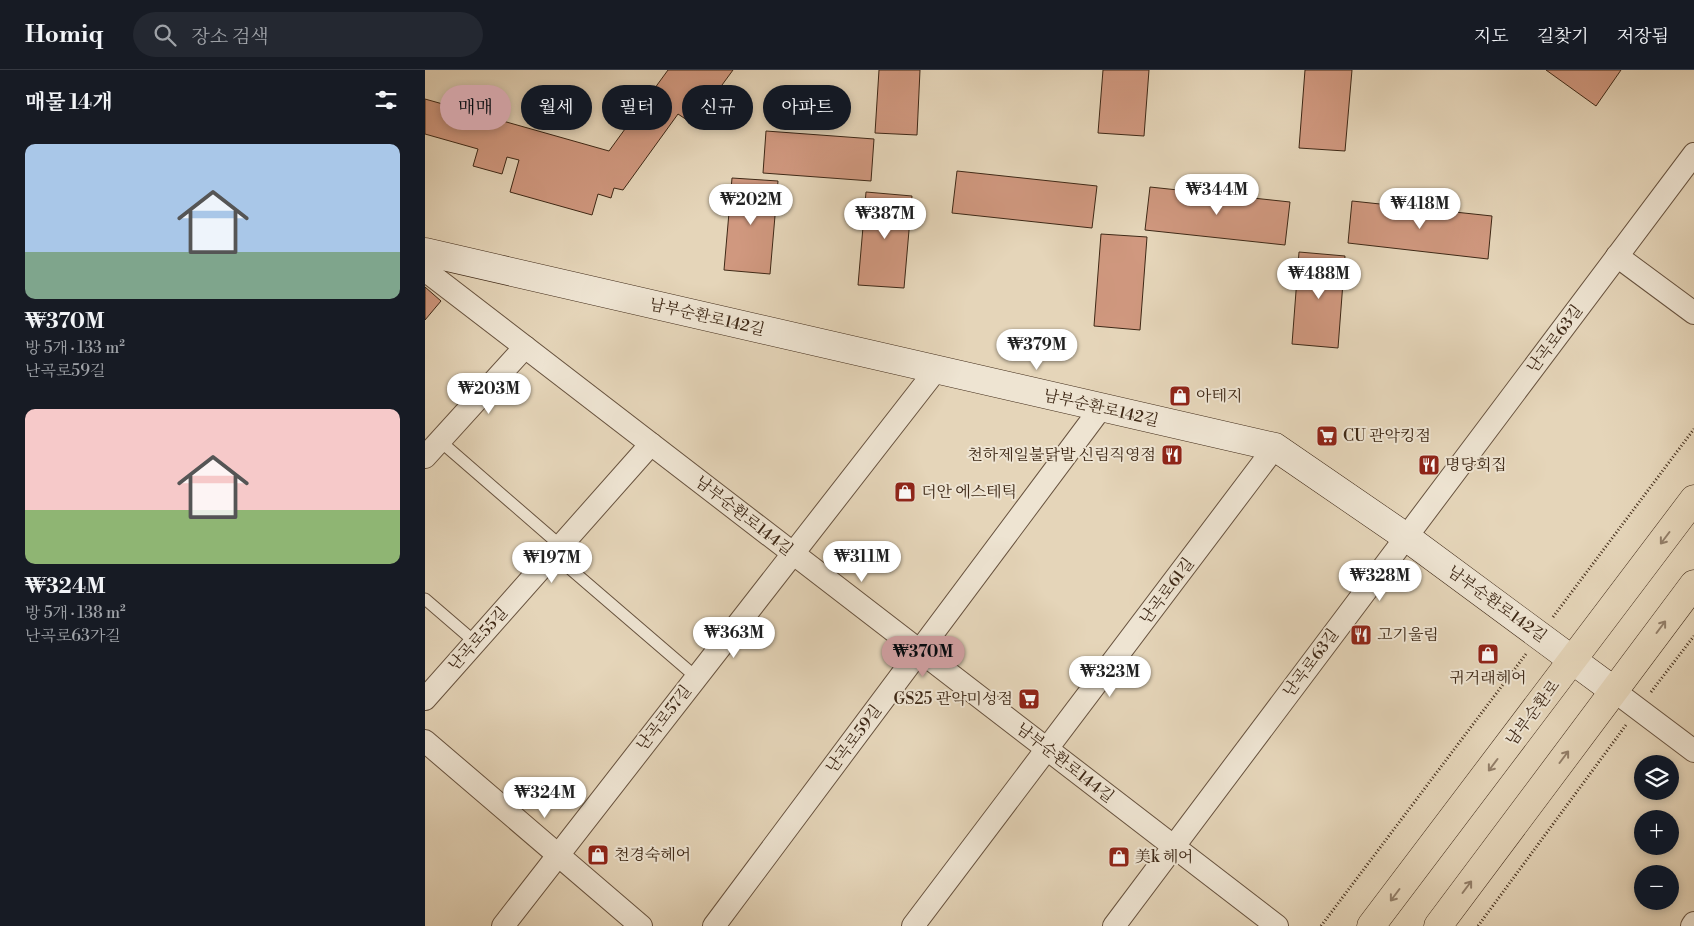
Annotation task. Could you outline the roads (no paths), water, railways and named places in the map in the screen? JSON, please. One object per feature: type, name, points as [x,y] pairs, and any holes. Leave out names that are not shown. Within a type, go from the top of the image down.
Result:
[{"type":"main road","name":"남부순환로","points":[[1371,926],[1694,499]]},
{"type":"main road","points":[[1437,926],[1694,584]]},
{"type":"street","name":"난곡로63길","points":[[1114,926],[1694,154]]},
{"type":"street","name":"남부순환로142길","points":[[425,252],[1275,447],[1406,538],[1613,690]]},
{"type":"street","points":[[1617,256],[1694,313]]},
{"type":"street","name":"남부순환로144길","points":[[425,270],[1277,926]]},
{"type":"street","points":[[431,446],[525,347]]},
{"type":"street","name":"난곡로57길","points":[[503,926],[936,370]]},
{"type":"street","name":"난곡로59길","points":[[714,926],[1101,408]]},
{"type":"street","name":"난곡로55길","points":[[425,699],[651,444]]},
{"type":"street","name":"난곡로61길","points":[[913,926],[1048,750],[1275,447]]},
{"type":"street","points":[[1613,690],[1694,751]]},
{"type":"street","points":[[425,741],[641,926]]},
{"type":"street","points":[[1691,926],[1694,923]]},
{"type":"lane","points":[[431,446],[557,550],[696,677]]},
{"type":"lane","points":[[425,599],[475,642]]},
{"type":"place","name":"아테지","points":[[1180,396]]},
{"type":"place","name":"CU 관악킹점","points":[[1327,436]]},
{"type":"place","name":"천하제일불닭발 신림직영점","points":[[1172,455]]},
{"type":"place","name":"명당회집","points":[[1429,465]]},
{"type":"place","name":"더안 에스테틱","points":[[905,492]]},
{"type":"place","name":"고기울림","points":[[1361,635]]},
{"type":"place","name":"귀거래헤어","points":[[1488,654]]},
{"type":"place","name":"GS25 관악미성점","points":[[1029,699]]},
{"type":"place","name":"천경숙헤어","points":[[598,855]]},
{"type":"place","name":"美k 헤어","points":[[1119,857]]}]
